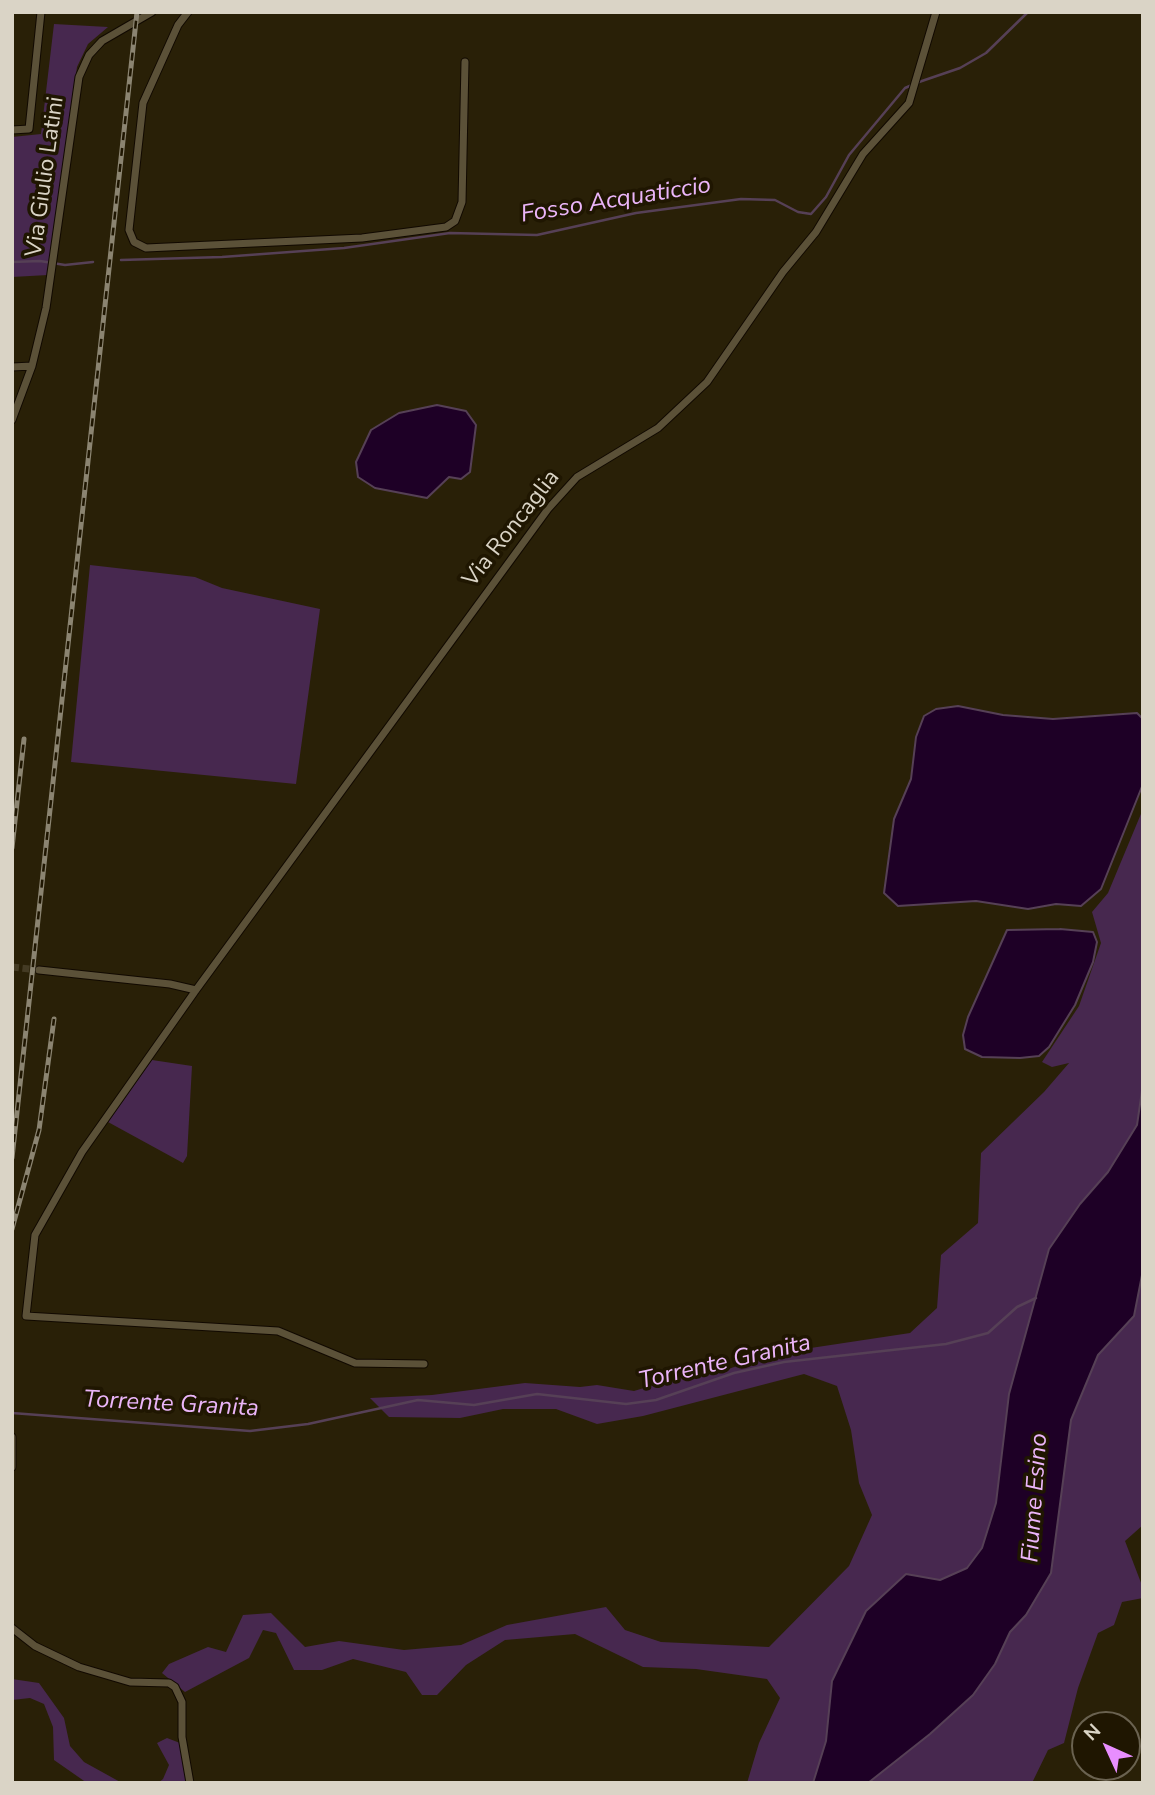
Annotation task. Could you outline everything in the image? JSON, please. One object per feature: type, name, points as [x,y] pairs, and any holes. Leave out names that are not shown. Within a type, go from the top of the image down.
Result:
[{"type":"street","points":[[12,130],[29,129],[41,12]]},
{"type":"street","name":"Via Giulio Latini","points":[[12,420],[32,366],[52,271],[79,77],[89,55],[102,41],[152,12]]},
{"type":"street","points":[[188,12],[178,24],[143,103],[129,230],[134,242],[146,248],[362,238],[446,227],[455,222],[462,202],[465,62]]},
{"type":"street","name":"Via Roncaglia","points":[[424,1364],[355,1363],[278,1331],[26,1315],[33,1244],[47,1208],[82,1152],[196,990],[208,978],[548,509],[577,477],[658,428],[698,393],[783,272],[816,232],[863,154],[903,113],[914,90],[936,12]]},
{"type":"street","points":[[12,367],[32,366]]},
{"type":"street","points":[[38,970],[170,984],[196,990]]},
{"type":"street","points":[[12,1437],[12,1467]]},
{"type":"street","points":[[12,1628],[35,1646],[79,1667],[130,1682],[169,1683],[176,1687],[182,1702],[181,1737],[190,1783]]},
{"type":"shaded area","points":[[54,24],[108,27],[88,44],[77,67],[48,275],[12,277],[12,137],[41,134]]},
{"type":"shaded area","points":[[90,565],[195,577],[222,588],[320,609],[296,784],[71,762]]},
{"type":"shaded area","points":[[1143,809],[1143,1084],[1137,1125],[1108,1172],[1080,1204],[1049,1249],[1009,1394],[996,1503],[982,1548],[967,1568],[940,1580],[906,1574],[832,1681],[826,1741],[813,1783],[747,1783],[759,1743],[780,1698],[767,1679],[696,1669],[643,1667],[575,1634],[505,1640],[466,1665],[437,1695],[422,1695],[406,1672],[353,1659],[322,1670],[294,1670],[276,1633],[263,1630],[249,1658],[185,1692],[162,1673],[169,1664],[208,1647],[226,1652],[243,1615],[271,1613],[305,1647],[339,1641],[404,1650],[461,1645],[507,1625],[606,1607],[625,1630],[661,1642],[769,1647],[849,1566],[872,1515],[859,1483],[851,1430],[837,1386],[804,1374],[643,1416],[597,1424],[556,1409],[503,1409],[460,1418],[389,1417],[370,1398],[432,1395],[525,1383],[580,1387],[597,1385],[634,1391],[680,1377],[720,1372],[771,1354],[910,1333],[937,1308],[941,1255],[978,1223],[981,1153],[1044,1092],[1069,1063],[1052,1067],[1042,1062],[1079,1006],[1101,943],[1092,912],[1108,893]]},
{"type":"shaded area","points":[[152,1060],[192,1066],[187,1156],[183,1163],[108,1122]]},
{"type":"shaded area","points":[[1143,1270],[1143,1525],[1125,1541],[1143,1588],[1143,1598],[1122,1602],[1114,1625],[1098,1633],[1078,1688],[1064,1743],[1048,1750],[1032,1783],[868,1783],[930,1734],[995,1664],[1010,1632],[1026,1615],[1051,1573],[1071,1420],[1098,1355],[1134,1316]]},
{"type":"shaded area","points":[[12,1679],[39,1683],[64,1718],[70,1746],[84,1762],[122,1783],[87,1783],[54,1760],[53,1727],[44,1704],[30,1698],[12,1700]]},
{"type":"shaded area","points":[[167,1738],[180,1743],[187,1783],[158,1783],[163,1779],[169,1765],[157,1743]]},
{"type":"water","points":[[437,405],[466,411],[476,425],[470,472],[461,479],[449,477],[427,498],[375,488],[358,477],[356,462],[371,430],[399,413]]},
{"type":"water","points":[[958,706],[1003,715],[1053,719],[1137,713],[1142,718],[1143,784],[1101,889],[1081,906],[1056,904],[1028,909],[976,901],[898,906],[884,893],[894,819],[911,779],[916,737],[924,716],[936,709]]},
{"type":"water","points":[[1060,929],[1093,932],[1097,942],[1093,962],[1075,1005],[1049,1047],[1039,1056],[1020,1058],[982,1057],[965,1049],[963,1035],[968,1017],[1007,930]]},
{"type":"water","name":"Fiume Esino","points":[[1143,1084],[1143,1270],[1134,1316],[1098,1355],[1071,1420],[1051,1573],[1026,1615],[1010,1632],[995,1664],[973,1695],[930,1734],[868,1783],[813,1783],[826,1741],[832,1681],[866,1611],[906,1574],[940,1580],[967,1568],[982,1548],[996,1503],[1009,1394],[1049,1249],[1080,1204],[1108,1172],[1137,1125]]},
{"type":"waterway","name":"Fosso Acquaticcio","points":[[919,82],[960,68],[986,53],[1028,12]]},
{"type":"waterway","name":"Fosso Acquaticcio","points":[[121,260],[222,257],[344,248],[450,233],[537,235],[636,213],[741,199],[775,200],[798,212],[811,214],[826,197],[849,155],[905,88],[912,85]]},
{"type":"waterway","name":"Fosso Acquaticcio","points":[[12,262],[40,261],[65,265],[93,262]]},
{"type":"waterway","name":"Torrente Granita","points":[[12,1413],[250,1431],[308,1424],[418,1400],[474,1405],[537,1394],[626,1404],[656,1400],[734,1373],[784,1362],[946,1344],[988,1333],[1017,1307],[1036,1298]]},
{"type":"tunnel","points":[[12,967],[39,970]]},
{"type":"railway","points":[[12,1158],[137,12]]},
{"type":"railway","points":[[12,848],[24,739]]},
{"type":"railway","points":[[12,1229],[39,1130],[54,1019]]}]
